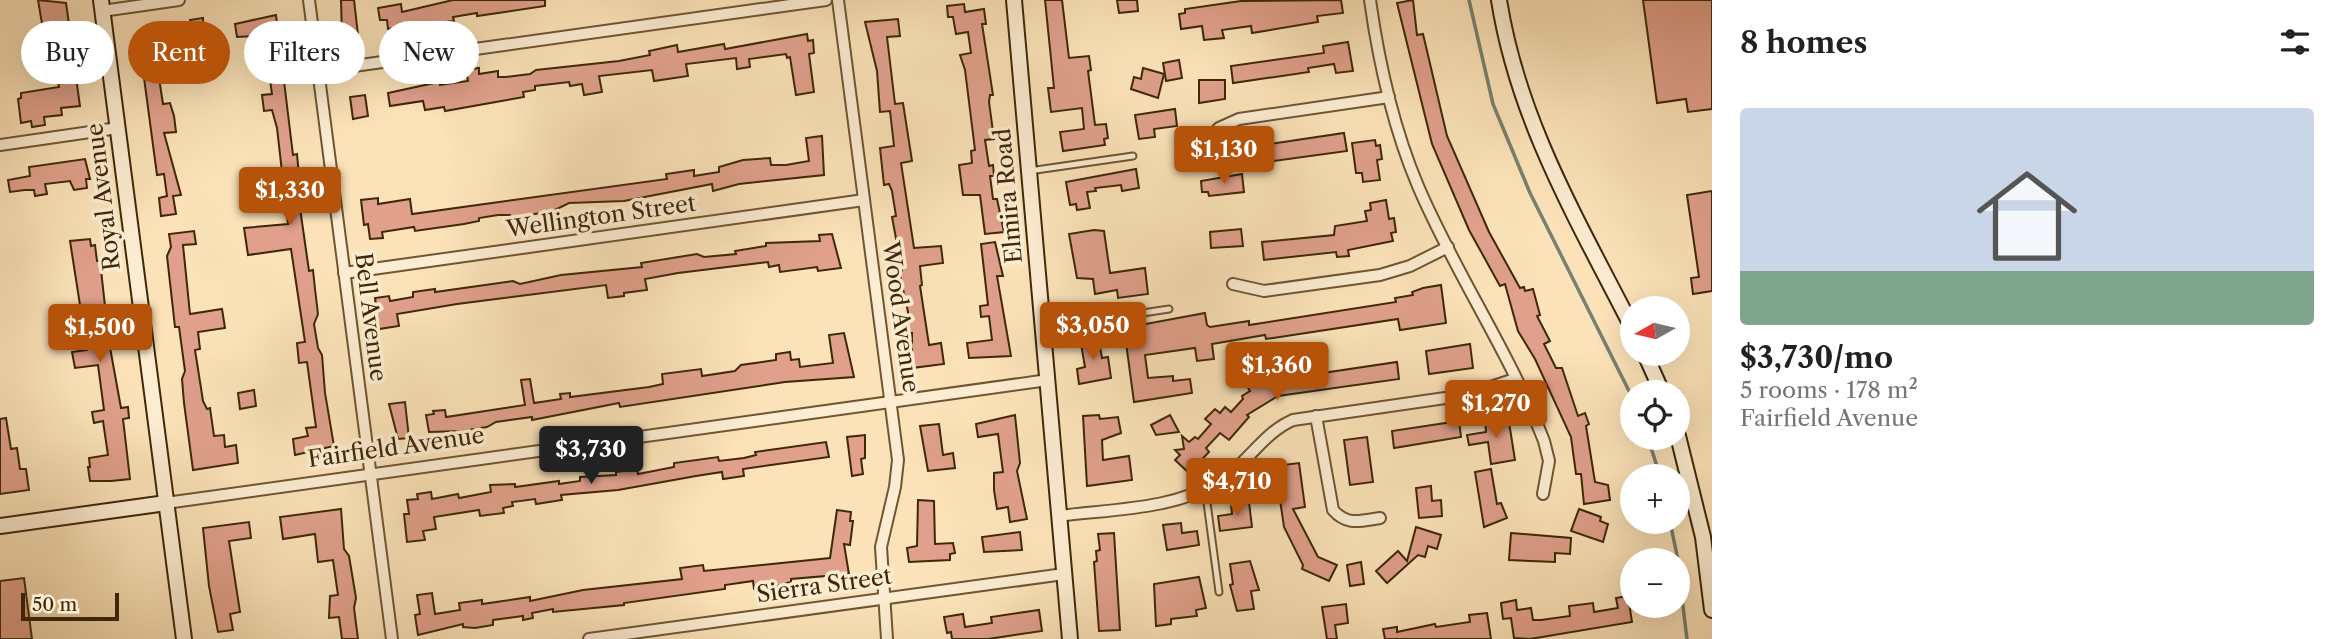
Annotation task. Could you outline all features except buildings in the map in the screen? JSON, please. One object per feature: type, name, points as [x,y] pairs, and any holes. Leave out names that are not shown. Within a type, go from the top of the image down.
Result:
[{"type":"street","points":[[102,5],[179,0]]},
{"type":"street","name":"Bell Avenue","points":[[309,0],[312,21]]},
{"type":"street","points":[[365,64],[826,0]]},
{"type":"street","name":"Wood Avenue","points":[[838,0],[898,460],[895,487],[881,547],[887,639]]},
{"type":"street","name":"Elmira Road","points":[[1014,0],[1070,639]]},
{"type":"street","points":[[1370,0],[1389,97],[1407,158],[1544,441],[1549,461],[1543,494]]},
{"type":"street","points":[[1499,0],[1514,73],[1533,130],[1620,303]]},
{"type":"street","name":"Royal Avenue","points":[[102,5],[184,639]]},
{"type":"street","name":"Bell Avenue","points":[[320,84],[392,639]]},
{"type":"street","points":[[1212,135],[1219,128],[1239,119],[1389,97]]},
{"type":"street","points":[[0,145],[118,128]]},
{"type":"street","name":"Wellington Street","points":[[344,274],[864,200]]},
{"type":"street","points":[[1234,284],[1264,291],[1380,275],[1410,266],[1448,247]]},
{"type":"street","points":[[1059,516],[1162,503],[1205,488],[1242,466],[1278,426],[1316,416],[1466,395],[1514,379]]},
{"type":"street","name":"Fairfield Avenue","points":[[0,526],[1048,380]]},
{"type":"street","points":[[1316,416],[1333,510],[1341,519],[1350,522],[1380,518]]},
{"type":"street","points":[[1681,450],[1703,537],[1712,610]]},
{"type":"street","name":"Sierra Street","points":[[589,639],[1064,574]]},
{"type":"lane","points":[[1029,171],[1133,156]]},
{"type":"lane","points":[[1043,328],[1169,309]]},
{"type":"lane","points":[[1205,488],[1219,592]]},
{"type":"waterway","points":[[1469,0],[1493,104],[1530,193],[1624,380]]},
{"type":"waterway","points":[[1652,450],[1656,464]]},
{"type":"waterway","points":[[1673,534],[1675,548]]},
{"type":"waterway","points":[[1684,618],[1687,639]]}]
